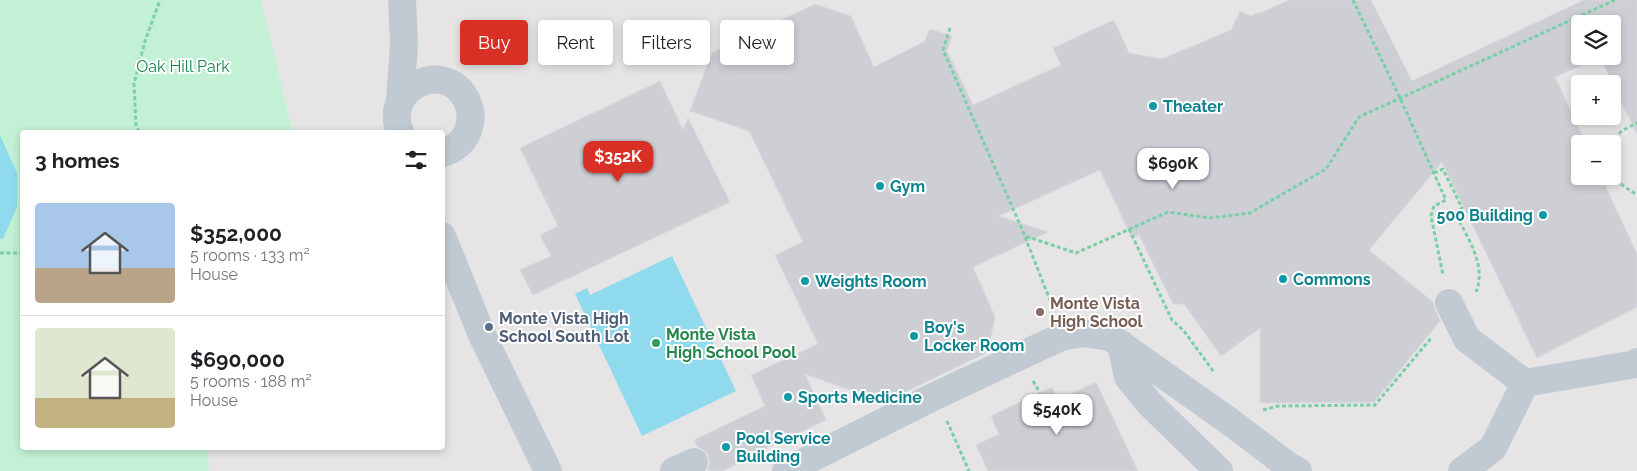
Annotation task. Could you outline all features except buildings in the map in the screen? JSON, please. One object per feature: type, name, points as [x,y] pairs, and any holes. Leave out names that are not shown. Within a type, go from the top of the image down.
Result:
[{"type":"lane","points":[[399,130],[396,112],[400,100],[404,45],[402,0]]},
{"type":"lane","points":[[404,45],[439,80]]},
{"type":"lane","points":[[400,100],[408,90],[418,83],[428,80],[439,80],[449,83],[465,96],[470,107],[469,130],[464,140],[445,155]]},
{"type":"lane","points":[[445,243],[482,335],[548,471]]},
{"type":"lane","points":[[1459,303],[1467,339],[1526,383],[1636,364],[1637,362]]},
{"type":"lane","points":[[786,471],[935,396],[1065,336],[1082,333],[1110,337],[1298,471]]},
{"type":"lane","points":[[1120,344],[1128,377],[1149,403],[1219,471]]},
{"type":"lane","points":[[1462,471],[1493,448],[1526,383]]},
{"type":"path","points":[[139,130],[136,125],[134,84],[145,41],[160,0]]},
{"type":"path","points":[[1353,0],[1446,200],[1434,206],[1431,216],[1459,303]]},
{"type":"path","points":[[1025,236],[1076,253],[1168,212],[1210,218],[1250,213],[1326,169],[1358,117],[1615,0]]},
{"type":"path","points":[[950,28],[943,50],[1025,236],[1065,336]]},
{"type":"path","points":[[1618,135],[1637,123]]},
{"type":"path","points":[[1262,410],[1278,406],[1376,405],[1459,303],[1479,284],[1480,270],[1477,259],[1455,213],[1462,208],[1443,169],[1434,173]]},
{"type":"path","points":[[1621,184],[1637,196]]},
{"type":"path","points":[[1129,229],[1172,320],[1184,331],[1216,375]]},
{"type":"path","points":[[0,253],[20,254]]},
{"type":"path","points":[[935,396],[969,471]]},
{"type":"shaded area","name":"Monte Vista High School","points":[[261,0],[1637,0],[1637,471],[209,471],[208,450],[445,450],[445,130],[293,130]]},
{"type":"green space","name":"Oak Hill Park","points":[[0,0],[261,0],[293,130],[20,130],[20,450],[208,450],[209,471],[0,471]]},
{"type":"water","points":[[0,135],[17,173],[17,207],[3,239],[0,239]]},
{"type":"water","name":"Monte Vista High School Pool","points":[[672,256],[736,391],[642,436],[575,294],[587,288],[590,295]]},
{"type":"place","name":"Theater","points":[[1153,106]]},
{"type":"place","name":"Gym","points":[[880,186]]},
{"type":"place","name":"500 Building","points":[[1543,215]]},
{"type":"place","name":"Commons","points":[[1283,279]]},
{"type":"place","name":"Weights Room","points":[[805,281]]},
{"type":"place","name":"Monte Vista High School","points":[[1040,312]]},
{"type":"place","name":"Monte Vista High School South Lot","points":[[489,327]]},
{"type":"place","name":"Boy's Locker Room","points":[[914,336]]},
{"type":"place","name":"Monte Vista High School Pool","points":[[656,343]]},
{"type":"place","name":"Sports Medicine","points":[[788,397]]},
{"type":"place","name":"Pool Service Building","points":[[726,447]]}]
